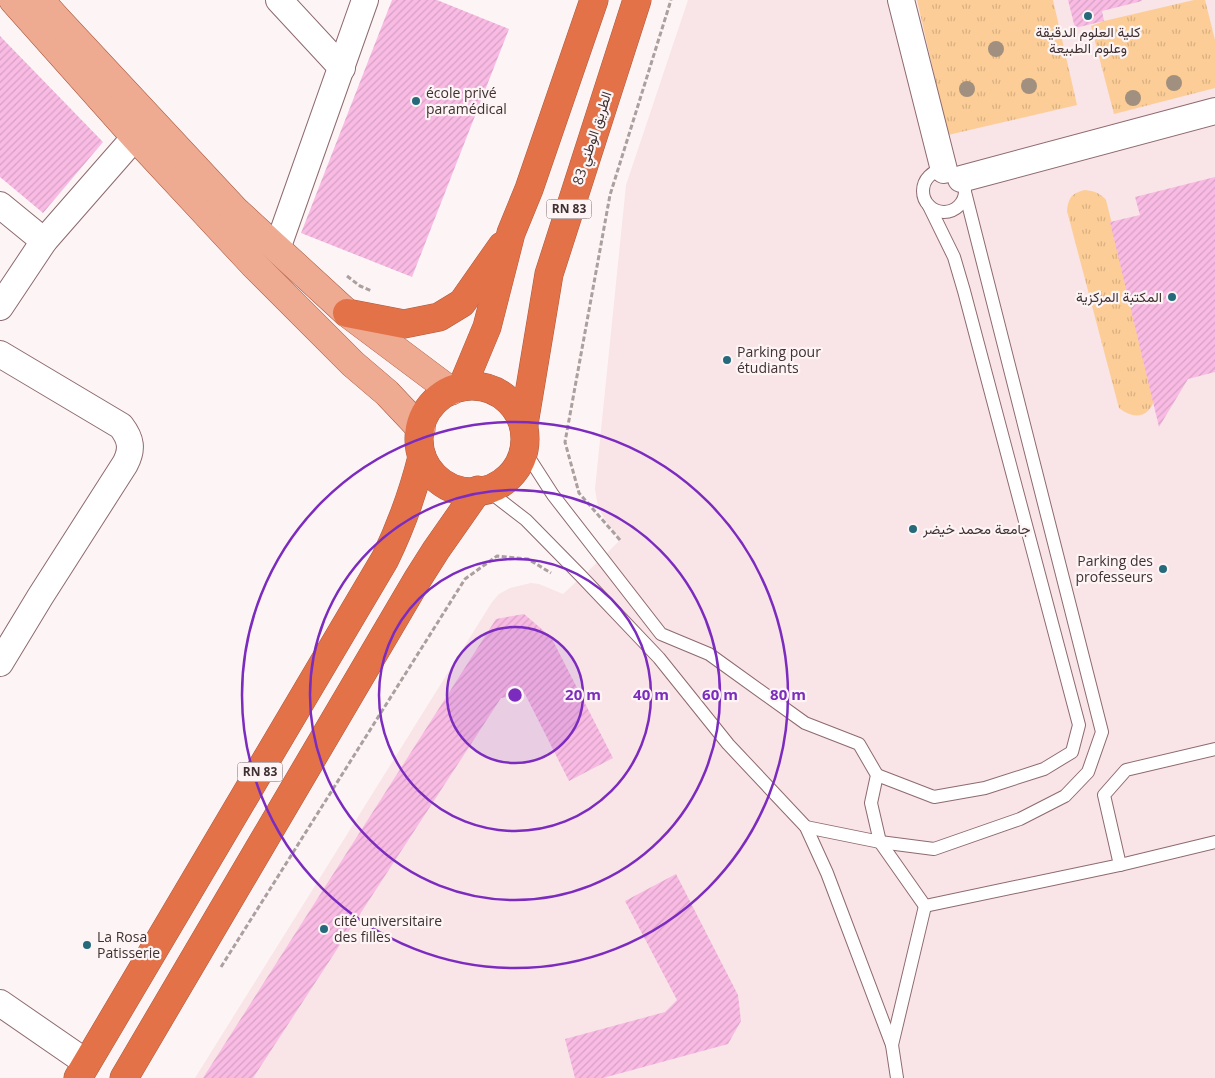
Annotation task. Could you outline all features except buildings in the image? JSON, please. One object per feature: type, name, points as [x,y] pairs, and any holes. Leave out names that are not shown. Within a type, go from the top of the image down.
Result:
[{"type":"highway","name":"RN 83","points":[[456,389],[487,327],[512,233],[594,0]]},
{"type":"highway","name":"الطريق الوطني 83","points":[[524,424],[548,274],[637,0]]},
{"type":"highway","points":[[346,313],[404,324],[439,316],[462,303],[512,233]]},
{"type":"highway","points":[[477,386],[492,390],[505,398],[516,409],[524,424],[524,450],[520,462],[513,473],[501,483],[482,490],[455,489],[441,482],[430,471],[422,457],[419,439],[422,421],[431,405],[445,393],[456,389],[477,386]]},
{"type":"highway","name":"RN 83","points":[[82,1071],[385,560],[407,509],[422,457]]},
{"type":"highway","name":"RN 83","points":[[124,1078],[417,580],[436,550],[482,490]]},
{"type":"main road","points":[[13,0],[135,137],[253,264],[340,350],[387,393],[421,429]]},
{"type":"main road","points":[[40,0],[235,210],[346,313],[456,389]]},
{"type":"street","points":[[279,0],[342,68]]},
{"type":"street","points":[[277,249],[365,0]]},
{"type":"street","points":[[901,0],[957,181],[1215,111]]},
{"type":"street","points":[[0,307],[44,241],[135,137]]},
{"type":"street","points":[[0,206],[44,241]]},
{"type":"street","points":[[0,354],[121,426],[129,440],[130,448],[129,457],[125,464],[0,663]]},
{"type":"street","points":[[0,1003],[82,1071]]},
{"type":"lane","points":[[937,172],[957,181],[964,199],[955,209],[949,212],[942,212],[935,210],[925,201],[924,187],[931,175],[937,172]]},
{"type":"lane","points":[[806,827],[880,842],[934,849],[1020,819],[1064,796],[1088,772],[1102,732],[957,181]]},
{"type":"lane","points":[[524,450],[553,496],[661,634],[709,654],[805,723],[859,744],[877,774],[934,797],[985,788],[1044,769],[1072,752],[1079,725],[964,291],[954,257],[930,206]]},
{"type":"lane","points":[[482,490],[526,520],[581,576],[659,658],[728,744],[806,827],[827,873],[892,1045],[897,1078]]},
{"type":"lane","points":[[1120,865],[1104,795],[1126,770],[1215,749]]},
{"type":"lane","points":[[877,774],[871,803],[880,842],[925,906],[892,1045]]},
{"type":"lane","points":[[925,906],[1120,865],[1215,842]]},
{"type":"path","points":[[620,540],[579,493],[565,442],[610,194],[671,0]]},
{"type":"path","points":[[345,275],[360,286],[377,292]]},
{"type":"path","points":[[216,974],[465,579],[497,556],[528,559],[557,577]]},
{"type":"shaded area","name":"جامعة محمد خيضر","points":[[688,0],[1215,0],[1215,1078],[195,1078],[492,602],[499,594],[510,588],[531,583],[539,584],[563,594],[620,540],[598,507],[595,489],[626,185]]},
{"type":"green space","points":[[917,0],[1053,0],[1077,105],[948,135]]},
{"type":"green space","points":[[1194,0],[1205,0],[1215,40],[1215,88],[1114,114],[1091,26],[1104,21]]},
{"type":"green space","points":[[1085,190],[1097,193],[1106,200],[1155,395],[1150,408],[1142,415],[1131,415],[1119,408],[1067,211],[1068,203],[1072,197]]},
{"type":"place","name":"كلية العلوم الدقيقة وعلوم الطبيعة","points":[[1088,16]]},
{"type":"place","name":"école privé paramédical","points":[[416,101]]},
{"type":"place","name":"المكتبة المركزية","points":[[1172,297]]},
{"type":"place","name":"Parking pour étudiants","points":[[727,360]]},
{"type":"place","name":"جامعة محمد خيضر","points":[[913,529]]},
{"type":"place","name":"Parking des professeurs","points":[[1163,569]]},
{"type":"place","name":"cité universitaire des filles","points":[[324,929]]},
{"type":"place","name":"La Rosa Patisserie","points":[[87,945]]}]
